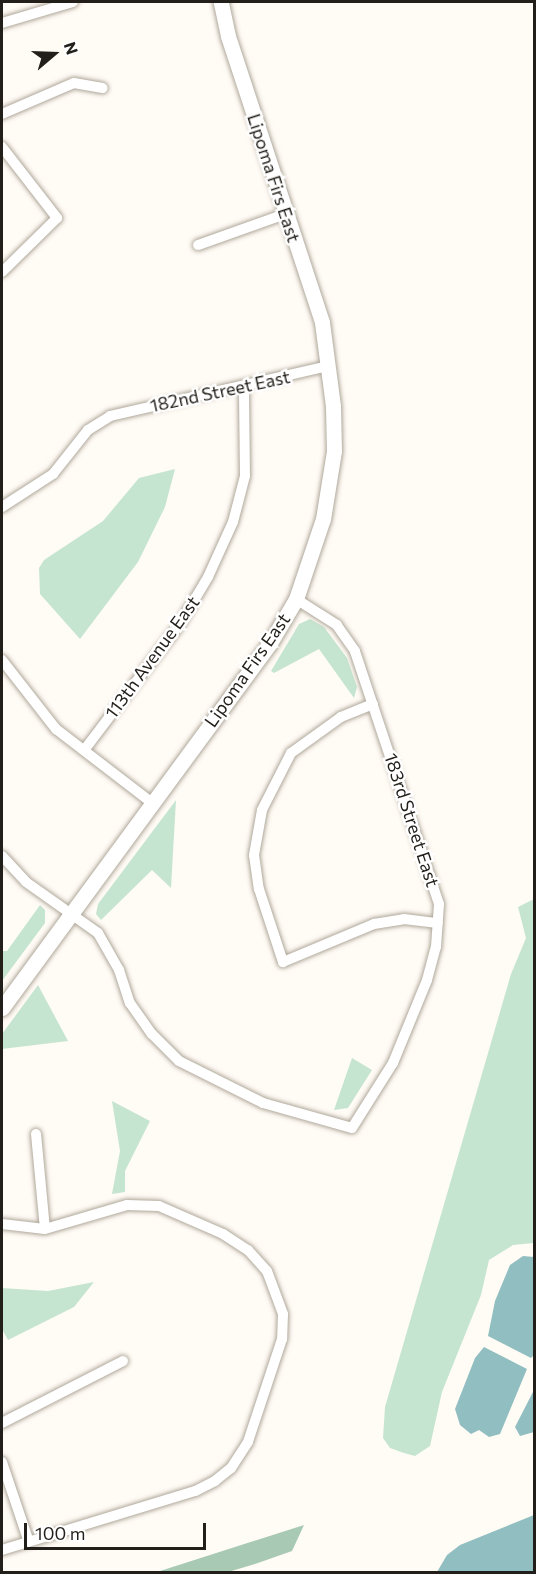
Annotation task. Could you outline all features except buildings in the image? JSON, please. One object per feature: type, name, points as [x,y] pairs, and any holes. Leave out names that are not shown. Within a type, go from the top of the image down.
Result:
[{"type":"street","points":[[2,23],[73,2]]},
{"type":"street","name":"Lipoma Firs East","points":[[2,1008],[270,643],[296,599],[323,519],[330,484],[333,440],[329,366],[322,322],[285,214],[221,2]]},
{"type":"street","points":[[2,114],[74,83],[103,88]]},
{"type":"street","points":[[2,147],[57,218],[2,272]]},
{"type":"street","points":[[198,245],[285,214]]},
{"type":"street","name":"182nd Street East","points":[[2,507],[53,474],[88,430],[110,416],[244,388],[329,366]]},
{"type":"street","name":"113th Avenue East","points":[[85,748],[180,624],[208,577],[233,522],[245,476],[244,388]]},
{"type":"street","name":"183rd Street East","points":[[70,915],[98,933],[119,970],[130,1003],[152,1034],[179,1061],[263,1103],[352,1128],[393,1063],[427,981],[438,923],[436,886],[355,651],[337,625],[296,599]]},
{"type":"street","points":[[2,660],[56,729],[85,748],[152,803]]},
{"type":"street","points":[[373,704],[340,717],[291,753],[262,810],[254,855],[257,878],[283,962],[375,924],[404,919],[438,923]]},
{"type":"street","points":[[2,856],[26,882],[70,915]]},
{"type":"street","points":[[36,1134],[45,1229]]},
{"type":"street","points":[[2,1224],[45,1229],[127,1205],[159,1206],[223,1234],[248,1250],[267,1271],[280,1301],[282,1339],[248,1442],[231,1467],[195,1491],[2,1550]]},
{"type":"street","points":[[2,1423],[123,1360]]},
{"type":"street","points":[[2,1462],[29,1542]]},
{"type":"green space","points":[[175,469],[165,507],[138,562],[80,639],[40,594],[39,568],[44,560],[103,521],[139,478]]},
{"type":"green space","points":[[310,619],[324,627],[347,658],[357,687],[354,698],[319,649],[274,673],[271,671],[299,624]]},
{"type":"green space","points":[[176,800],[171,888],[152,870],[101,920],[96,914],[98,904]]},
{"type":"green space","points":[[534,899],[534,1243],[513,1245],[489,1260],[481,1295],[442,1392],[430,1446],[415,1456],[390,1448],[383,1438],[385,1407],[511,974],[526,938],[518,907]]},
{"type":"green space","points":[[40,905],[45,910],[45,923],[2,981],[2,951],[7,951]]},
{"type":"green space","points":[[38,985],[68,1041],[2,1049],[2,1034]]},
{"type":"green space","points":[[352,1058],[372,1070],[348,1108],[334,1110]]},
{"type":"green space","points":[[112,1101],[150,1121],[125,1171],[125,1192],[112,1194],[120,1151]]},
{"type":"green space","points":[[94,1282],[74,1307],[8,1340],[2,1329],[2,1288],[48,1291]]},
{"type":"green space","points":[[304,1525],[292,1551],[255,1564],[228,1572],[157,1572]]},
{"type":"water","points":[[523,1256],[534,1257],[534,1355],[531,1358],[488,1336],[495,1301],[510,1265]]},
{"type":"water","points":[[484,1347],[527,1369],[500,1434],[489,1437],[479,1430],[471,1434],[460,1425],[455,1409],[475,1358]]},
{"type":"water","points":[[534,1390],[534,1432],[520,1436],[515,1427]]},
{"type":"water","points":[[534,1515],[534,1572],[437,1572],[447,1555],[460,1545]]}]
